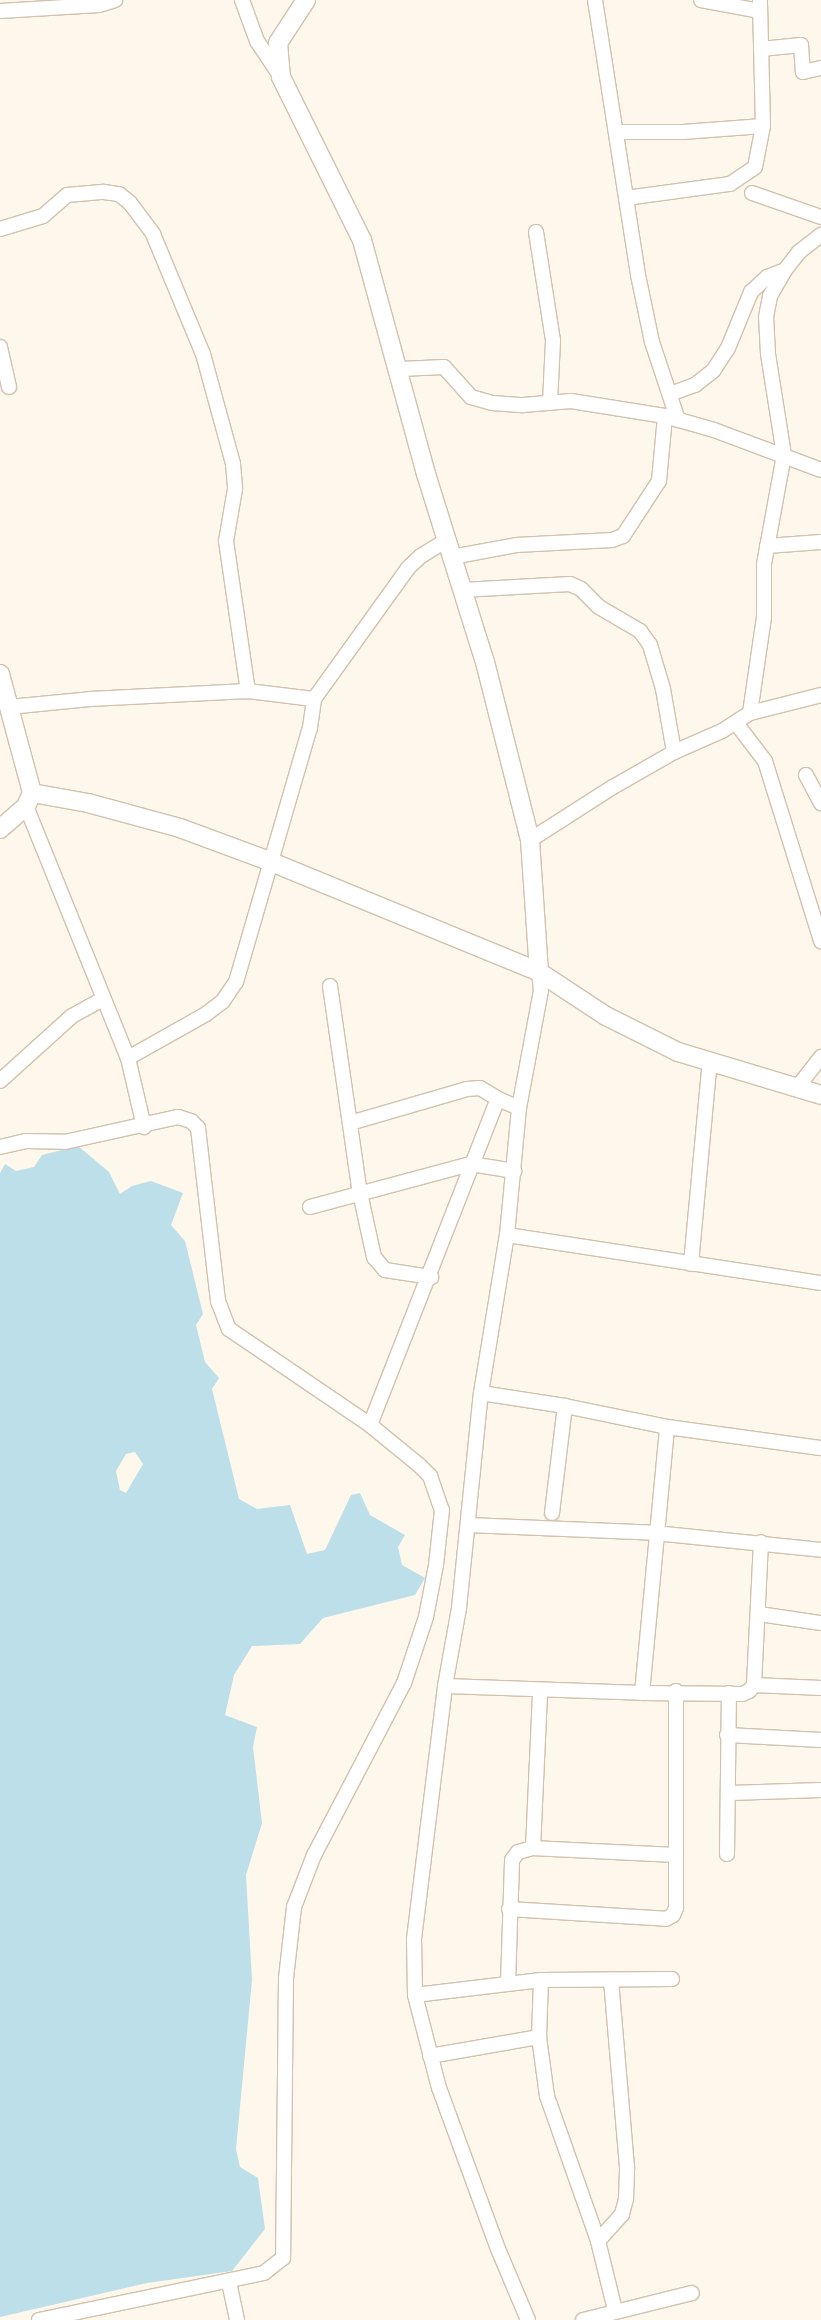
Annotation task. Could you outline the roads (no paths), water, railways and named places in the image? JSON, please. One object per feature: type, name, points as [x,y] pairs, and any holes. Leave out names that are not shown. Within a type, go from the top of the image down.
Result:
[{"type":"street","points":[[0,11],[100,5],[115,0]]},
{"type":"street","points":[[242,0],[257,42],[281,77],[362,240],[400,369],[449,549],[485,662],[530,840],[541,991],[519,1108],[507,1235],[481,1393],[468,1525],[445,1686],[414,1939],[416,1995],[430,2056],[453,2131],[528,2320]]},
{"type":"street","points":[[281,77],[278,43],[306,0]]},
{"type":"street","points":[[128,1058],[223,1001],[236,982],[269,861],[310,728],[314,699],[408,568],[421,556],[449,549],[612,540],[623,536],[659,480],[672,418],[670,394],[652,342],[626,198],[595,0]]},
{"type":"street","points":[[626,198],[730,184],[755,166],[763,126],[760,6],[701,0]]},
{"type":"street","points":[[761,49],[801,45],[803,72],[821,68]]},
{"type":"street","points":[[616,132],[683,132],[763,126]]},
{"type":"street","points":[[0,229],[43,216],[67,195],[104,192],[118,194],[130,203],[153,234],[203,354],[233,464],[235,489],[226,541],[248,691]]},
{"type":"street","points":[[752,193],[821,217]]},
{"type":"street","points":[[536,232],[553,341],[550,402]]},
{"type":"street","points":[[750,713],[764,617],[767,546],[784,455],[768,354],[766,317],[770,296],[785,270],[799,252],[821,235]]},
{"type":"street","points":[[670,394],[694,385],[713,372],[728,348],[751,292],[767,277],[785,270]]},
{"type":"street","points":[[0,347],[9,387]]},
{"type":"street","points":[[400,369],[444,367],[472,397],[492,403],[571,401],[672,418],[784,455],[821,470]]},
{"type":"street","points":[[767,546],[821,542]]},
{"type":"street","points":[[462,590],[570,584],[581,589],[599,607],[640,631],[650,646],[663,689],[674,752]]},
{"type":"street","points":[[0,674],[29,800],[103,999],[128,1058],[144,1127]]},
{"type":"street","points":[[9,707],[90,699],[248,691],[314,699]]},
{"type":"street","points":[[530,840],[674,752],[736,723],[750,713],[821,695]]},
{"type":"street","points":[[736,723],[765,761],[821,941]]},
{"type":"street","points":[[806,775],[821,803]]},
{"type":"street","points":[[0,829],[29,800],[88,803],[180,828],[269,861],[539,972],[606,1016],[678,1052],[796,1090],[821,1096]]},
{"type":"street","points":[[330,986],[360,1193],[374,1257],[379,1266],[385,1270],[431,1277]]},
{"type":"street","points":[[0,1081],[72,1016],[103,999]]},
{"type":"street","points":[[796,1090],[821,1057]]},
{"type":"street","points":[[691,1264],[710,1061]]},
{"type":"street","points":[[350,1123],[467,1088],[480,1088],[498,1099],[519,1108]]},
{"type":"street","points":[[370,1425],[431,1277],[470,1164],[498,1099]]},
{"type":"street","points":[[0,1147],[26,1141],[65,1142],[114,1130],[144,1127],[178,1117],[191,1121],[198,1128],[218,1301],[229,1329],[370,1425],[430,1476],[438,1492],[442,1510],[436,1565],[426,1617],[404,1683],[314,1855],[294,1907],[286,1978],[283,2258],[264,2273],[229,2282],[108,2303],[39,2320]]},
{"type":"street","points":[[310,1207],[470,1164],[514,1171]]},
{"type":"street","points":[[507,1235],[821,1283]]},
{"type":"street","points":[[481,1393],[565,1406],[668,1427],[821,1448]]},
{"type":"street","points":[[552,1513],[565,1406]]},
{"type":"street","points":[[642,1693],[655,1533],[668,1427]]},
{"type":"street","points":[[468,1525],[655,1533],[761,1542],[821,1550]]},
{"type":"street","points":[[754,1685],[759,1614],[761,1542]]},
{"type":"street","points":[[759,1614],[821,1623]]},
{"type":"street","points":[[445,1686],[540,1692],[642,1693],[676,1691],[742,1694],[754,1685],[821,1688]]},
{"type":"street","points":[[509,1908],[666,1919],[676,1908],[674,1855],[676,1691]]},
{"type":"street","points":[[533,1848],[540,1692]]},
{"type":"street","points":[[727,1854],[730,1793],[729,1693]]},
{"type":"street","points":[[728,1735],[821,1740]]},
{"type":"street","points":[[730,1793],[821,1790]]},
{"type":"street","points":[[508,1983],[512,1860],[518,1852],[533,1848],[674,1855]]},
{"type":"street","points":[[416,1995],[540,1980],[672,1979]]},
{"type":"street","points":[[540,1980],[539,2037],[547,2096],[598,2241],[615,2310]]},
{"type":"street","points":[[598,2241],[622,2214],[626,2199],[625,2147],[611,1980]]},
{"type":"street","points":[[430,2056],[539,2037]]},
{"type":"street","points":[[229,2282],[238,2320]]},
{"type":"street","points":[[583,2320],[615,2310],[692,2293]]},
{"type":"water","points":[[78,1146],[109,1172],[120,1194],[132,1186],[151,1181],[183,1193],[171,1225],[185,1241],[203,1314],[196,1325],[205,1362],[219,1378],[212,1389],[239,1499],[257,1509],[290,1505],[307,1554],[325,1550],[351,1495],[360,1493],[370,1515],[405,1535],[398,1547],[402,1565],[425,1578],[415,1595],[323,1618],[300,1644],[252,1646],[234,1675],[225,1715],[257,1727],[253,1747],[262,1823],[246,1875],[252,1980],[236,2149],[240,2167],[258,2178],[265,2229],[232,2271],[147,2283],[0,2317],[0,1173],[5,1164],[16,1171],[34,1167],[42,1155]],"holes":[[[135,1452],[143,1464],[126,1493],[120,1490],[116,1471],[126,1454]]]}]
